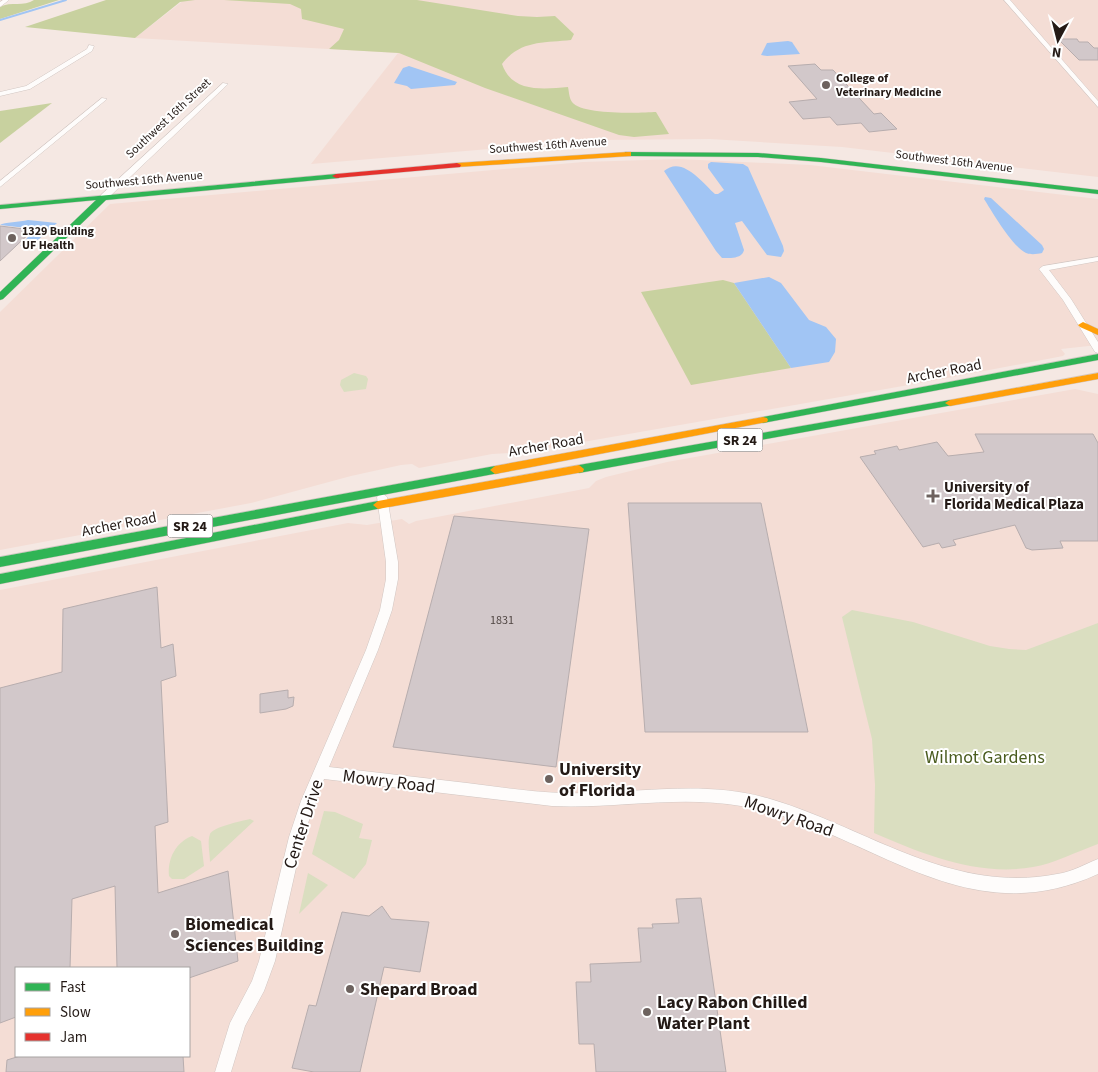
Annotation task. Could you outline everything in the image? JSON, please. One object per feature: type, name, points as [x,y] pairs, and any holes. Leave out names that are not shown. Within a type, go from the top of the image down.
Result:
[{"type":"main road","name":"Southwest 16th Avenue","points":[[0,198],[116,186],[547,150],[630,145],[692,144],[821,151],[1098,184]]},
{"type":"main road","name":"Southwest 16th Avenue","points":[[0,207],[538,158],[639,153],[739,154],[821,160],[1098,192]]},
{"type":"main road","name":"Southwest 16th Street","points":[[0,297],[104,197]]},
{"type":"main road","points":[[1083,325],[1098,332]]},
{"type":"main road","name":"Archer Road","points":[[0,562],[1098,357]]},
{"type":"main road","name":"Archer Road","points":[[0,579],[383,505],[1098,376]]},
{"type":"street","points":[[0,4],[6,0]]},
{"type":"street","points":[[1007,0],[1098,104]]},
{"type":"street","points":[[0,94],[28,88],[80,57],[90,50],[91,46]]},
{"type":"street","name":"Southwest 16th Street","points":[[104,197],[225,84]]},
{"type":"street","points":[[0,186],[104,99]]},
{"type":"street","points":[[1098,260],[1043,269],[1067,299],[1098,350]]},
{"type":"street","name":"Center Drive","points":[[223,1072],[238,1023],[258,985],[267,961],[296,838],[320,772],[378,636],[389,598],[392,562],[381,490]]},
{"type":"street","name":"Mowry Road","points":[[320,772],[521,797],[563,800],[689,794],[742,798],[800,816],[876,850],[935,873],[986,884],[1040,885],[1059,881],[1098,866]]},
{"type":"shaded area","points":[[184,0],[1098,0],[1098,177],[842,147],[710,139],[598,140],[311,164],[398,53],[135,38]]},
{"type":"shaded area","points":[[678,159],[810,165],[1098,199],[1098,345],[1061,349],[1065,354],[1063,356],[937,380],[526,452],[492,454],[419,468],[412,464],[401,465],[351,476],[251,503],[0,550],[0,312],[110,204],[583,162]]},
{"type":"shaded area","name":"University of Florida","points":[[1075,389],[1098,394],[1098,1072],[0,1072],[0,590],[348,523],[367,525],[402,519],[409,524],[416,521],[589,488],[596,481],[667,462]]},
{"type":"green space","points":[[34,0],[59,0],[0,19],[0,7]]},
{"type":"green space","points":[[106,0],[195,0],[180,2],[135,38],[25,27]]},
{"type":"green space","points":[[224,0],[417,0],[518,16],[555,16],[574,34],[571,40],[533,44],[509,56],[502,64],[513,80],[529,87],[568,87],[572,102],[587,109],[611,112],[656,112],[669,134],[634,137],[619,135],[485,88],[399,53],[329,49],[339,40],[344,29],[302,19],[301,9],[290,4]]},
{"type":"green space","points":[[52,103],[0,143],[0,111]]},
{"type":"green space","points":[[723,280],[734,283],[791,368],[691,385],[641,292]]},
{"type":"green space","points":[[354,373],[366,376],[368,379],[366,389],[344,392],[340,385],[341,380]]},
{"type":"green space","name":"Wilmot Gardens","points":[[852,610],[913,622],[990,646],[1026,650],[1098,623],[1098,844],[1033,867],[992,869],[951,862],[931,856],[874,833],[875,785],[872,739],[842,617]]},
{"type":"green space","points":[[324,811],[335,812],[363,824],[359,838],[372,840],[366,864],[354,879],[312,854]]},
{"type":"green space","points":[[250,819],[254,821],[210,862],[209,840],[212,831]]},
{"type":"green space","points":[[192,836],[201,841],[204,866],[184,879],[172,879],[169,876],[171,857],[181,842]]},
{"type":"green space","points":[[308,873],[328,885],[299,914]]},
{"type":"water","points":[[792,42],[800,54],[761,55],[767,43]]},
{"type":"water","points":[[409,66],[457,82],[455,85],[411,89],[394,83],[403,68]]},
{"type":"water","points":[[711,162],[743,164],[748,167],[783,246],[784,251],[781,257],[767,255],[742,221],[735,223],[744,250],[743,253],[735,257],[722,258],[716,251],[664,171],[678,166],[685,168],[692,172],[715,194],[718,194],[724,190],[708,168],[708,164]]},
{"type":"water","points":[[985,197],[991,198],[1042,245],[1044,249],[1042,253],[1028,254],[1020,249],[1003,228],[984,199]]},
{"type":"water","points":[[28,220],[57,223],[38,240],[20,246],[35,229],[0,225]]},
{"type":"water","points":[[769,277],[781,283],[809,320],[826,327],[836,339],[835,352],[829,362],[791,368],[734,283]]},
{"type":"building","points":[[1058,39],[1077,39],[1079,42],[1088,42],[1094,48],[1098,48],[1098,60],[1079,60]]},
{"type":"building","name":"College of Veterinary Medicine","points":[[815,64],[821,70],[833,70],[874,114],[881,113],[897,129],[869,132],[861,123],[837,125],[830,117],[803,119],[789,102],[817,99],[788,66]]},
{"type":"building","name":"1329 Building UF Health","points":[[0,226],[33,230],[0,261]]},
{"type":"building","points":[[975,434],[1093,434],[1098,443],[1098,541],[1060,541],[1063,548],[1032,550],[1026,548],[1015,525],[953,540],[956,545],[942,548],[939,543],[923,547],[860,457],[876,454],[874,451],[897,446],[899,450],[937,442],[948,456],[984,452]]},
{"type":"building","points":[[628,503],[761,503],[808,732],[645,732]]},
{"type":"building","points":[[454,516],[589,529],[556,767],[393,747]]},
{"type":"building","points":[[157,587],[161,648],[173,644],[176,676],[161,681],[168,822],[155,826],[158,893],[228,871],[238,961],[190,978],[190,967],[117,967],[115,886],[72,899],[70,967],[15,967],[15,1017],[0,1023],[0,688],[62,672],[63,609]]},
{"type":"building","points":[[288,690],[288,698],[294,697],[293,706],[260,713],[260,694]]},
{"type":"building","name":"Lacy Rabon Chilled Water Plant","points":[[701,898],[726,1072],[596,1072],[594,1044],[579,1044],[576,982],[591,982],[590,964],[641,962],[638,928],[653,928],[652,924],[679,923],[676,899]]},
{"type":"building","name":"Shepard Broad","points":[[382,906],[391,919],[429,922],[420,972],[384,967],[360,1072],[314,1072],[292,1068],[309,1005],[316,1006],[342,912],[369,916]]},
{"type":"building","points":[[17,1057],[183,1057],[184,1072],[6,1072],[7,1060]]},
{"type":"waterway","points":[[0,20],[66,0]]},
{"type":"traffic: fast","points":[[628,154],[758,155],[821,160],[1098,192]]},
{"type":"traffic: fast","points":[[0,207],[336,176]]},
{"type":"traffic: fast","points":[[0,297],[104,197]]},
{"type":"traffic: fast","points":[[763,420],[1098,357]]},
{"type":"traffic: fast","points":[[579,469],[950,403]]},
{"type":"traffic: fast","points":[[0,562],[495,470]]},
{"type":"traffic: fast","points":[[0,579],[378,505]]},
{"type":"traffic: slow","points":[[457,165],[628,154]]},
{"type":"traffic: slow","points":[[1083,325],[1098,332]]},
{"type":"traffic: slow","points":[[950,403],[1098,376]]},
{"type":"traffic: slow","points":[[495,470],[763,420]]},
{"type":"traffic: slow","points":[[378,505],[579,469]]},
{"type":"traffic: jam","points":[[336,176],[457,165]]},
{"type":"place","name":"College of Veterinary Medicine","points":[[826,85]]},
{"type":"place","name":"1329 Building UF Health","points":[[12,238]]},
{"type":"place","name":"University of Florida Medical Plaza","points":[[933,496]]},
{"type":"place","name":"University of Florida","points":[[549,779]]},
{"type":"place","name":"Biomedical Sciences Building","points":[[175,934]]},
{"type":"place","name":"Shepard Broad","points":[[350,989]]},
{"type":"place","name":"Lacy Rabon Chilled Water Plant","points":[[647,1012]]}]
